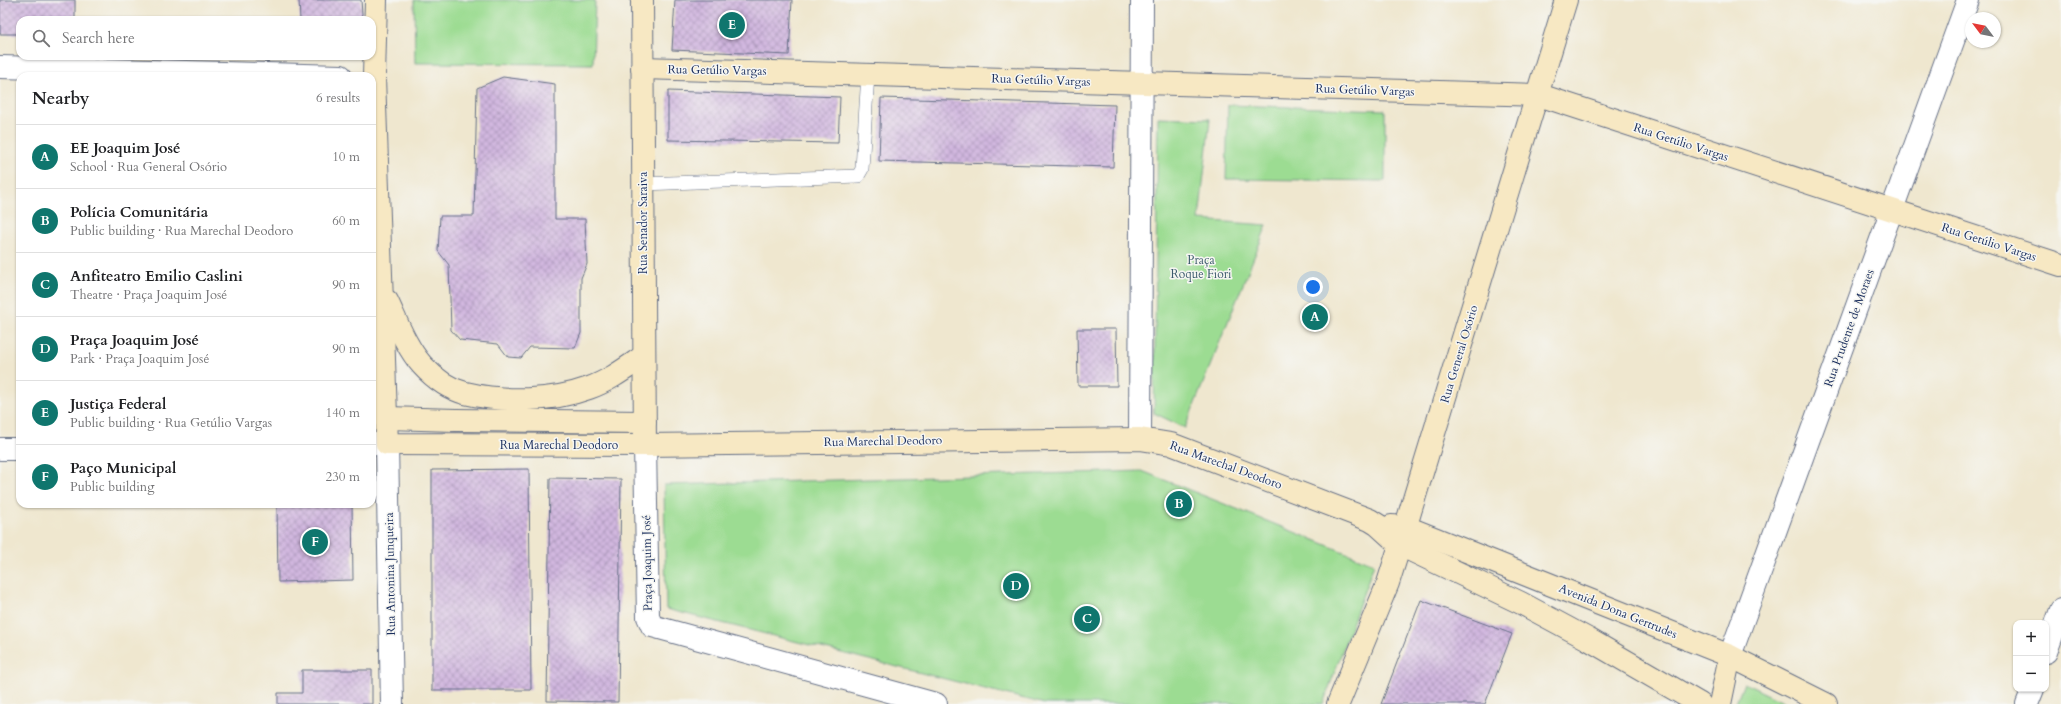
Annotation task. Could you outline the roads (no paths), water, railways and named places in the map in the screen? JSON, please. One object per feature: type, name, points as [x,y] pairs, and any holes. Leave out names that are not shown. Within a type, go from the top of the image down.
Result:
[{"type":"main road","points":[[375,16],[376,0]]},
{"type":"main road","name":"Rua Senador Saraiva","points":[[642,0],[645,445]]},
{"type":"main road","name":"Rua General Osório","points":[[1338,704],[1388,583],[1539,95],[1566,0]]},
{"type":"main road","points":[[373,72],[374,60]]},
{"type":"main road","name":"Rua Getúlio Vargas","points":[[642,68],[1539,95],[2061,265]]},
{"type":"main road","points":[[376,141],[387,418],[380,444]]},
{"type":"main road","points":[[383,290],[405,339],[422,364],[441,382],[464,393],[496,398],[531,399],[556,396],[588,389],[612,377],[644,356]]},
{"type":"main road","name":"Rua Marechal Deodoro","points":[[387,418],[644,422]]},
{"type":"main road","name":"Rua Marechal Deodoro","points":[[380,444],[645,445],[1140,439],[1171,444],[1202,454],[1403,536]]},
{"type":"main road","points":[[1403,536],[1588,639],[1700,704]]},
{"type":"main road","name":"Avenida Dona Gertrudes","points":[[1403,536],[1730,656],[1826,704]]},
{"type":"main road","points":[[1720,704],[1730,656]]},
{"type":"street","points":[[1140,439],[1142,0]]},
{"type":"street","name":"Rua Prudente de Moraes","points":[[1730,656],[1968,0]]},
{"type":"street","points":[[0,67],[189,72]]},
{"type":"street","name":"Rua Antonina Junqueira","points":[[380,444],[392,704]]},
{"type":"street","name":"Praça Joaquim José","points":[[645,445],[648,617],[652,626],[936,704]]},
{"type":"street","points":[[0,449],[16,449]]},
{"type":"street","points":[[2049,644],[2061,610]]},
{"type":"street","points":[[2027,704],[2032,692]]},
{"type":"lane","points":[[643,184],[858,176],[862,169],[868,74]]},
{"type":"place","name":"Justiça Federal","points":[[732,25]]},
{"type":"place","name":"EE Joaquim José","points":[[1315,317]]},
{"type":"place","name":"Polícia Comunitária","points":[[1179,504]]},
{"type":"place","name":"Paço Municipal","points":[[315,542]]},
{"type":"place","name":"Praça Joaquim José","points":[[1016,586]]},
{"type":"place","name":"Anfiteatro Emilio Caslini","points":[[1087,619]]},
{"type":"park label","name":"Praça Roque Fiori","points":[[1201,267]]}]
